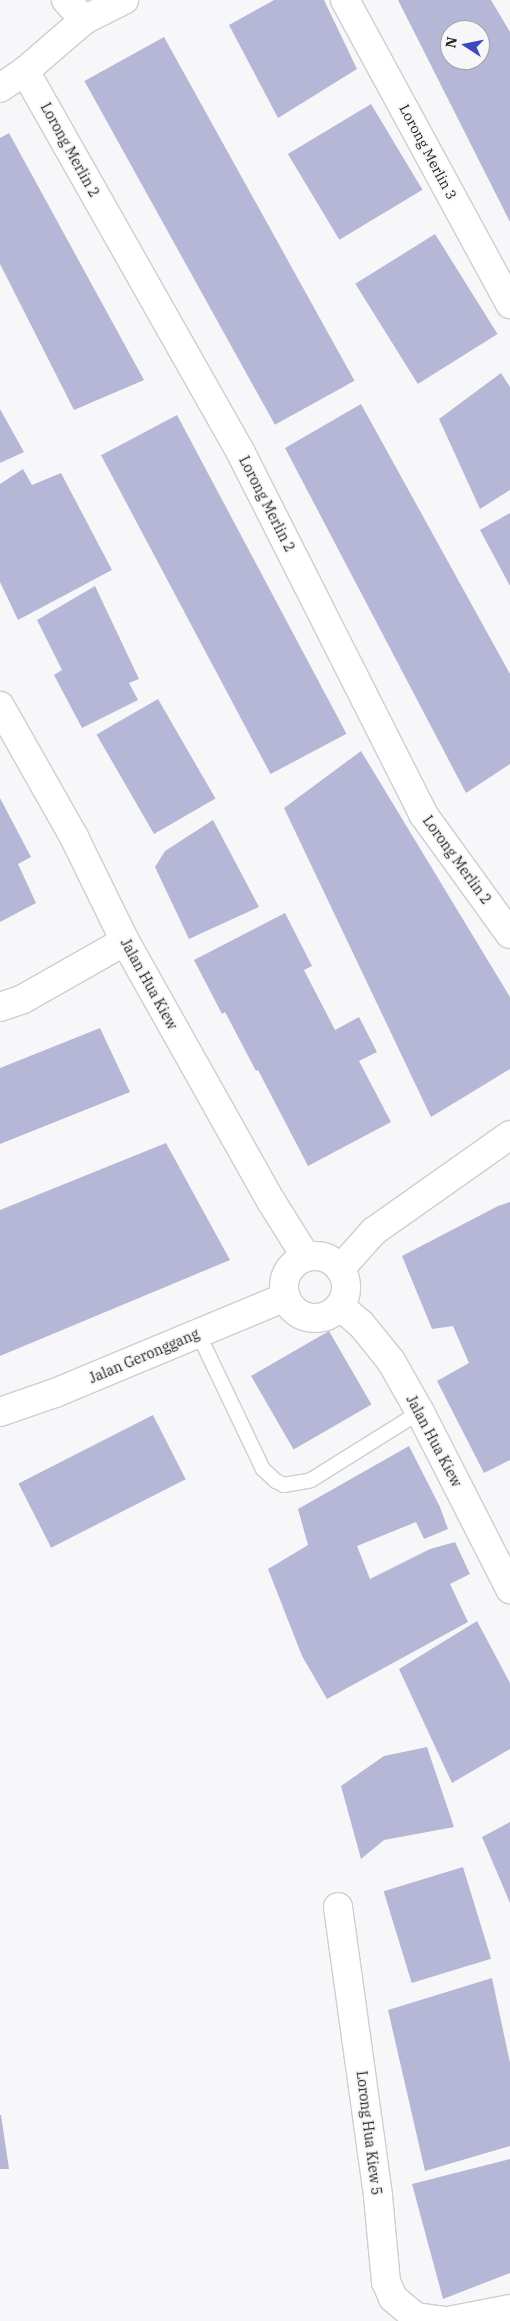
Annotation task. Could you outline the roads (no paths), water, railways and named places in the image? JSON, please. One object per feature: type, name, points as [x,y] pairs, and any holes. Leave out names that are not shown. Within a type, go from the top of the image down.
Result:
[{"type":"street","points":[[66,0],[84,20]]},
{"type":"street","points":[[0,88],[25,71],[84,20],[124,0]]},
{"type":"street","name":"Lorong Merlin 3","points":[[346,0],[510,304]]},
{"type":"street","name":"Lorong Merlin 2","points":[[25,71],[241,453],[424,814],[510,934]]},
{"type":"street","name":"Jalan Hua Kiew","points":[[0,706],[74,837],[125,942],[271,1201],[306,1257]]},
{"type":"street","points":[[0,1007],[22,999],[125,942]]},
{"type":"street","points":[[340,1269],[374,1231],[510,1134]]},
{"type":"street","points":[[306,1257],[325,1258],[340,1269],[346,1287],[340,1306],[333,1312],[315,1319],[297,1313],[286,1297],[284,1287],[290,1269],[306,1257]]},
{"type":"street","name":"Jalan Geronggang","points":[[0,1412],[55,1393],[286,1297]]},
{"type":"street","name":"Jalan Hua Kiew","points":[[340,1306],[361,1324],[391,1361],[420,1412],[510,1589]]},
{"type":"street","name":"Lorong Hua Kiew 5","points":[[338,1907],[378,2196],[386,2282],[393,2298],[416,2317],[447,2321],[510,2309]]},
{"type":"lane","points":[[198,1333],[263,1469],[276,1481],[284,1485],[311,1480],[420,1412]]}]
